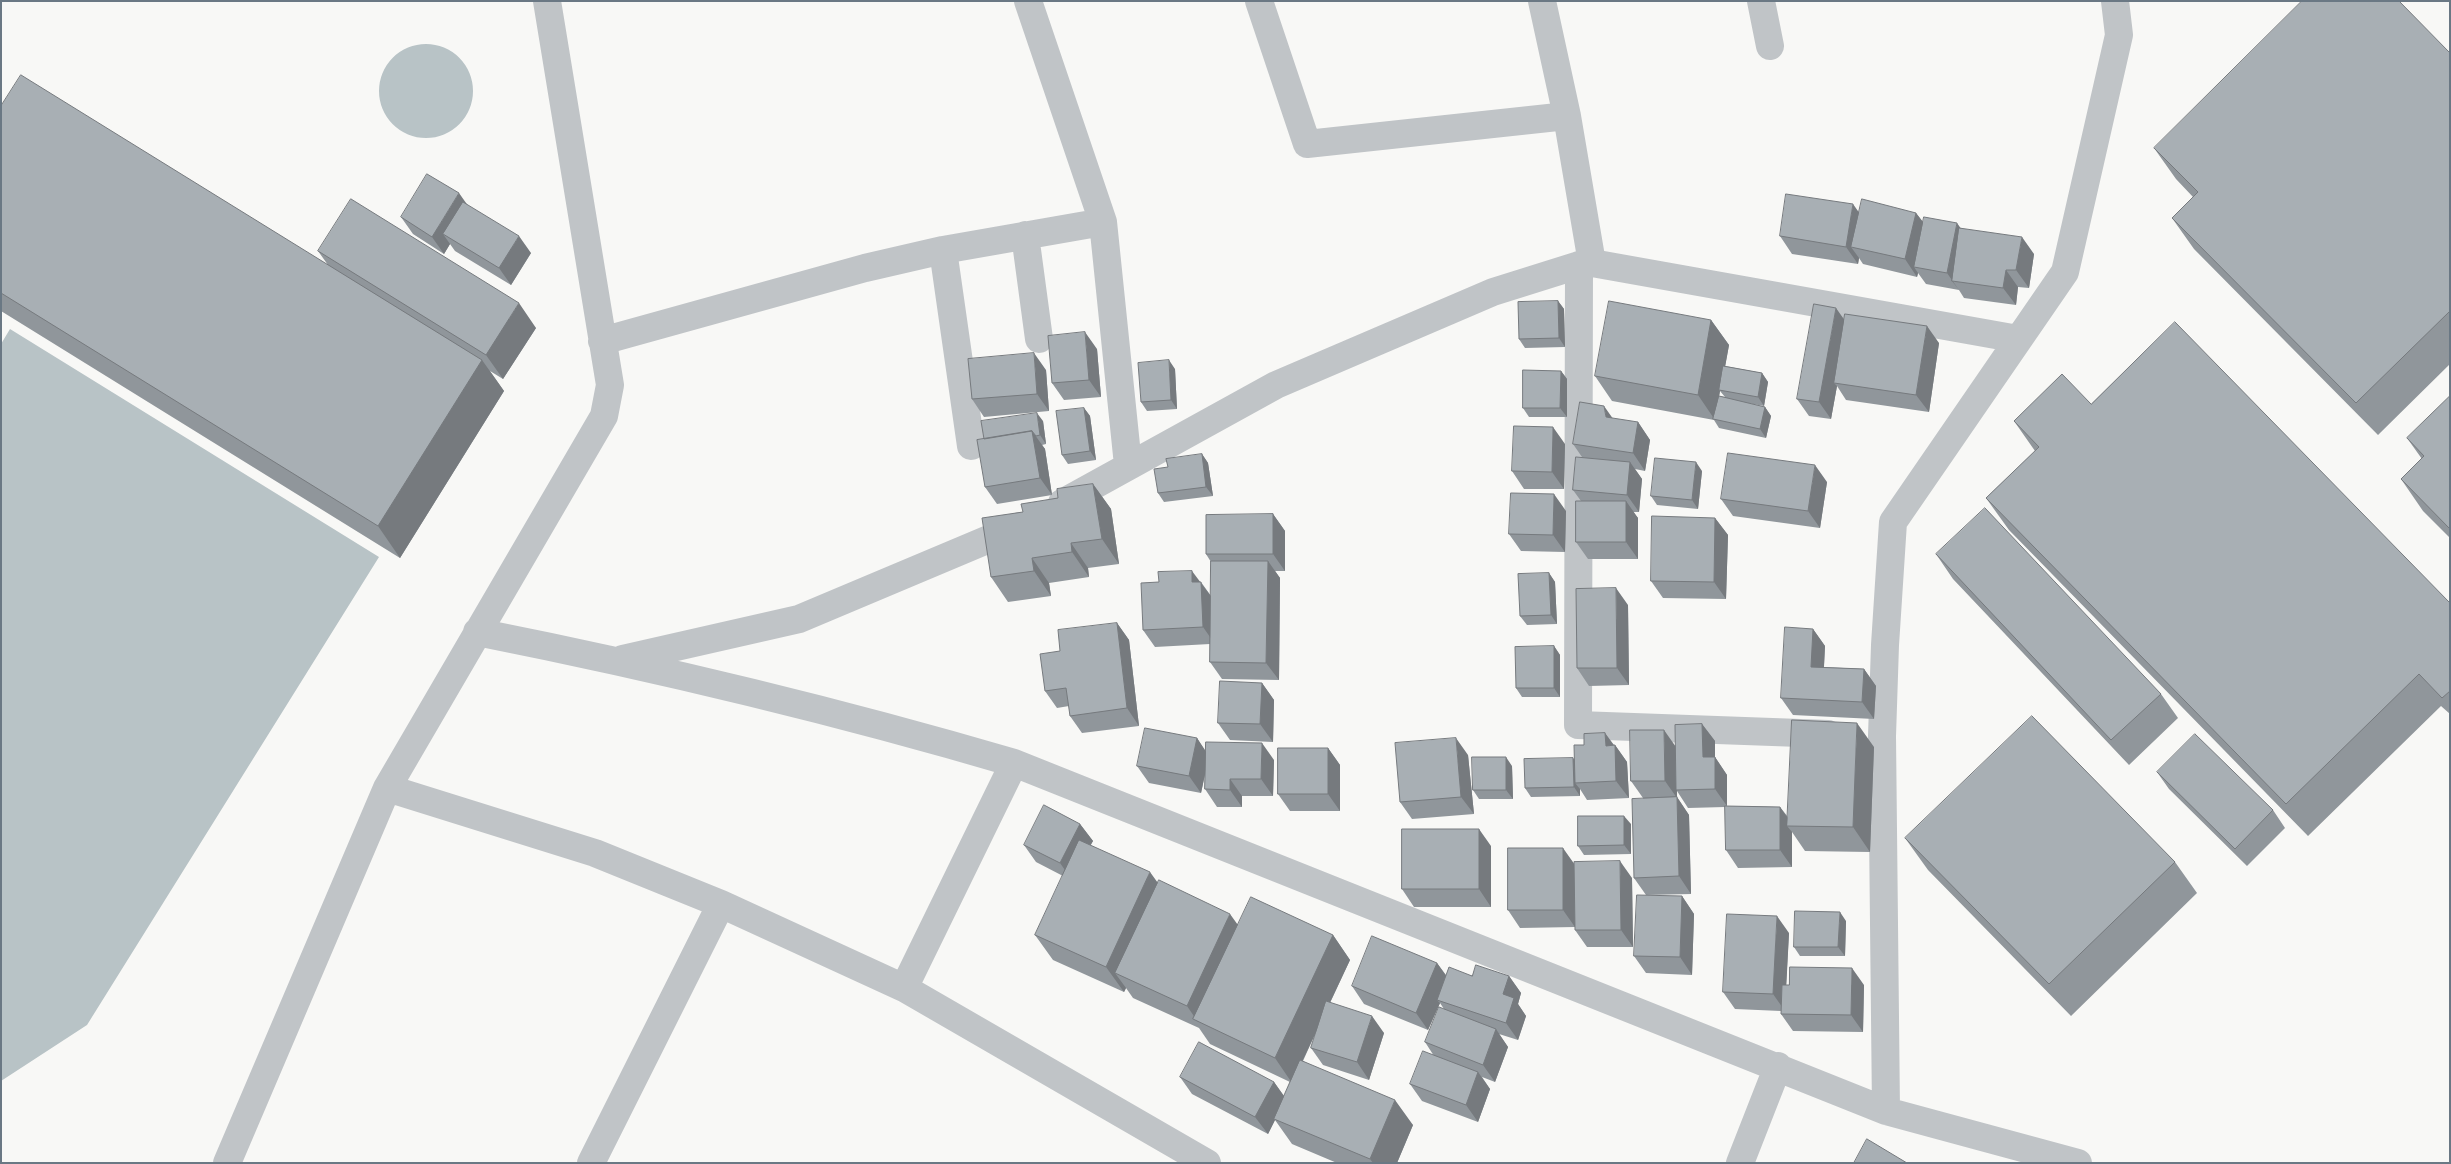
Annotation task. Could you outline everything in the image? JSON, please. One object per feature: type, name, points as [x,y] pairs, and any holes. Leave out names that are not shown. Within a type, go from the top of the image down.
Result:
[{"type":"street","points":[[227,1163],[387,788],[604,416],[610,385],[547,1]]},
{"type":"street","points":[[1028,1],[1103,222],[1128,465]]},
{"type":"street","points":[[1259,1],[1306,144],[1567,116]]},
{"type":"street","points":[[1542,1],[1567,116],[1585,264],[1578,725],[1882,736]]},
{"type":"street","points":[[1761,1],[1770,46]]},
{"type":"street","points":[[1886,1111],[1882,736],[1885,644],[1893,522],[2065,272],[2119,35],[2116,1]]},
{"type":"street","points":[[602,341],[856,271],[943,250],[1103,222]]},
{"type":"street","points":[[1025,235],[1039,340]]},
{"type":"street","points":[[943,250],[971,446]]},
{"type":"street","points":[[618,660],[799,619],[1019,527],[1128,465],[1276,385],[1493,292],[1585,264],[2018,339]]},
{"type":"street","points":[[477,632],[618,660],[898,729],[1014,763],[1778,1066],[1886,1111],[2078,1163]]},
{"type":"street","points":[[904,988],[1014,763]]},
{"type":"street","points":[[387,788],[595,853],[721,904],[904,988],[1207,1163]]},
{"type":"street","points":[[591,1163],[721,904]]},
{"type":"street","points":[[1740,1163],[1778,1066]]},
{"type":"shaded area","points":[[426,44],[444,47],[459,58],[470,73],[473,91],[470,109],[459,124],[444,135],[426,138],[408,135],[393,124],[382,109],[379,91],[382,73],[393,58],[408,47]]},
{"type":"shaded area","points":[[10,329],[379,557],[87,1025],[1,1081],[1,344]]},
{"type":"building","points":[[2302,1],[2399,1],[2450,53],[2450,311],[2356,403],[2172,218],[2198,192],[2154,148]]},
{"type":"building","points":[[21,75],[482,360],[378,526],[1,293],[1,106]]},
{"type":"building","points":[[427,174],[459,193],[432,237],[401,217]]},
{"type":"building","points":[[1786,194],[1853,204],[1846,247],[1780,236]]},
{"type":"building","points":[[351,199],[519,303],[486,355],[318,251]]},
{"type":"building","points":[[1862,199],[1916,213],[1905,259],[1851,247]]},
{"type":"building","points":[[463,202],[519,236],[499,268],[443,234]]},
{"type":"building","points":[[1924,217],[1957,223],[1947,273],[1914,267]]},
{"type":"building","points":[[1959,228],[2022,237],[2016,270],[2006,270],[2003,288],[1952,281]]},
{"type":"building","points":[[1558,301],[1559,338],[1519,339],[1518,302]]},
{"type":"building","points":[[1609,301],[1711,320],[1698,395],[1595,376]]},
{"type":"building","points":[[1814,304],[1836,308],[1819,402],[1797,399]]},
{"type":"building","points":[[1845,314],[1927,326],[1916,395],[1834,383]]},
{"type":"building","points":[[2175,322],[2450,603],[2450,691],[2442,698],[2419,674],[2286,804],[1986,498],[2039,447],[2014,421],[2062,374],[2091,404]]},
{"type":"building","points":[[1085,332],[1089,380],[1052,383],[1048,336]]},
{"type":"building","points":[[1034,353],[1037,394],[972,399],[968,359]]},
{"type":"building","points":[[1169,360],[1171,400],[1141,402],[1138,363]]},
{"type":"building","points":[[1723,366],[1762,373],[1758,397],[1719,390]]},
{"type":"building","points":[[1523,370],[1561,371],[1560,408],[1523,408]]},
{"type":"building","points":[[1719,396],[1765,407],[1760,429],[1713,419]]},
{"type":"building","points":[[2450,396],[2450,529],[2401,479],[2424,456],[2407,438]]},
{"type":"building","points":[[1580,402],[1604,406],[1606,417],[1638,422],[1633,453],[1573,444]]},
{"type":"building","points":[[1084,408],[1090,451],[1062,455],[1056,411]]},
{"type":"building","points":[[1037,413],[1040,435],[1036,436],[1032,431],[984,439],[981,421]]},
{"type":"building","points":[[1514,426],[1553,427],[1552,472],[1512,471]]},
{"type":"building","points":[[1032,431],[1040,478],[985,487],[977,440]]},
{"type":"building","points":[[1728,453],[1815,465],[1808,511],[1721,499]]},
{"type":"building","points":[[1202,454],[1206,487],[1158,493],[1154,469],[1168,467],[1166,459]]},
{"type":"building","points":[[1576,457],[1630,462],[1627,495],[1573,490]]},
{"type":"building","points":[[1655,458],[1696,462],[1692,500],[1651,496]]},
{"type":"building","points":[[1093,484],[1102,539],[1071,543],[1072,552],[1032,558],[1034,571],[991,577],[982,518],[1023,512],[1021,504],[1058,498],[1057,489]]},
{"type":"building","points":[[1511,493],[1554,494],[1553,535],[1509,534]]},
{"type":"building","points":[[1576,501],[1626,501],[1626,542],[1576,542]]},
{"type":"building","points":[[1985,508],[2161,694],[2111,740],[1936,554]]},
{"type":"building","points":[[1273,514],[1273,554],[1206,554],[1206,515]]},
{"type":"building","points":[[1652,516],[1715,518],[1714,582],[1651,581]]},
{"type":"building","points":[[1211,561],[1268,561],[1266,663],[1210,662]]},
{"type":"building","points":[[1192,571],[1192,582],[1201,582],[1203,627],[1143,630],[1141,583],[1159,582],[1158,572]]},
{"type":"building","points":[[1549,573],[1551,615],[1520,616],[1518,574]]},
{"type":"building","points":[[1616,588],[1617,668],[1577,668],[1576,589]]},
{"type":"building","points":[[1117,623],[1127,708],[1070,716],[1066,688],[1045,691],[1040,654],[1060,651],[1058,630]]},
{"type":"building","points":[[1785,627],[1813,629],[1811,667],[1864,669],[1862,702],[1781,698]]},
{"type":"building","points":[[1554,646],[1554,688],[1516,688],[1515,647]]},
{"type":"building","points":[[1220,681],[1262,683],[1260,724],[1218,723]]},
{"type":"building","points":[[2032,716],[2175,862],[2049,984],[1905,838]]},
{"type":"building","points":[[1792,720],[1857,723],[1853,827],[1787,826]]},
{"type":"building","points":[[1702,724],[1703,757],[1715,757],[1715,789],[1676,790],[1675,725]]},
{"type":"building","points":[[1145,728],[1197,738],[1189,776],[1137,766]]},
{"type":"building","points":[[1630,730],[1664,730],[1665,781],[1631,781]]},
{"type":"building","points":[[1605,733],[1606,746],[1615,745],[1616,781],[1575,783],[1574,745],[1584,745],[1584,734]]},
{"type":"building","points":[[2195,734],[2273,810],[2235,849],[2157,772]]},
{"type":"building","points":[[1456,738],[1461,797],[1400,802],[1395,743]]},
{"type":"building","points":[[1206,742],[1262,743],[1261,779],[1230,779],[1230,790],[1205,789]]},
{"type":"building","points":[[1278,748],[1328,748],[1328,794],[1278,794]]},
{"type":"building","points":[[1472,757],[1506,757],[1506,790],[1473,790]]},
{"type":"building","points":[[1573,758],[1574,787],[1525,788],[1524,759]]},
{"type":"building","points":[[1677,797],[1679,876],[1634,878],[1632,799]]},
{"type":"building","points":[[1044,805],[1080,824],[1060,863],[1024,845]]},
{"type":"building","points":[[1725,806],[1780,807],[1780,850],[1726,850]]},
{"type":"building","points":[[1578,816],[1624,816],[1624,845],[1578,846]]},
{"type":"building","points":[[1402,829],[1479,829],[1479,889],[1402,889]]},
{"type":"building","points":[[1079,840],[1150,872],[1106,967],[1035,935]]},
{"type":"building","points":[[1508,848],[1563,848],[1563,910],[1508,910]]},
{"type":"building","points":[[1620,861],[1621,930],[1575,930],[1574,862]]},
{"type":"building","points":[[1159,880],[1230,914],[1187,1006],[1115,973]]},
{"type":"building","points":[[1637,895],[1682,896],[1680,957],[1634,956]]},
{"type":"building","points":[[1251,897],[1333,935],[1275,1058],[1193,1019]]},
{"type":"building","points":[[1795,911],[1840,912],[1838,947],[1794,947]]},
{"type":"building","points":[[1727,914],[1777,916],[1773,994],[1723,992]]},
{"type":"building","points":[[1372,936],[1437,963],[1416,1013],[1352,986]]},
{"type":"building","points":[[1476,965],[1509,976],[1503,994],[1514,998],[1506,1023],[1437,1000],[1449,967],[1472,976]]},
{"type":"building","points":[[1790,967],[1852,968],[1851,1015],[1781,1014],[1782,985],[1789,985]]},
{"type":"building","points":[[1326,1001],[1372,1016],[1357,1062],[1311,1048]]},
{"type":"building","points":[[1439,1007],[1496,1029],[1483,1065],[1425,1042]]},
{"type":"building","points":[[1199,1042],[1274,1082],[1255,1117],[1180,1077]]},
{"type":"building","points":[[1423,1051],[1478,1072],[1466,1105],[1410,1084]]},
{"type":"building","points":[[1300,1060],[1395,1100],[1370,1159],[1274,1119]]},
{"type":"building","points":[[1867,1139],[1907,1163],[1854,1163]]}]
